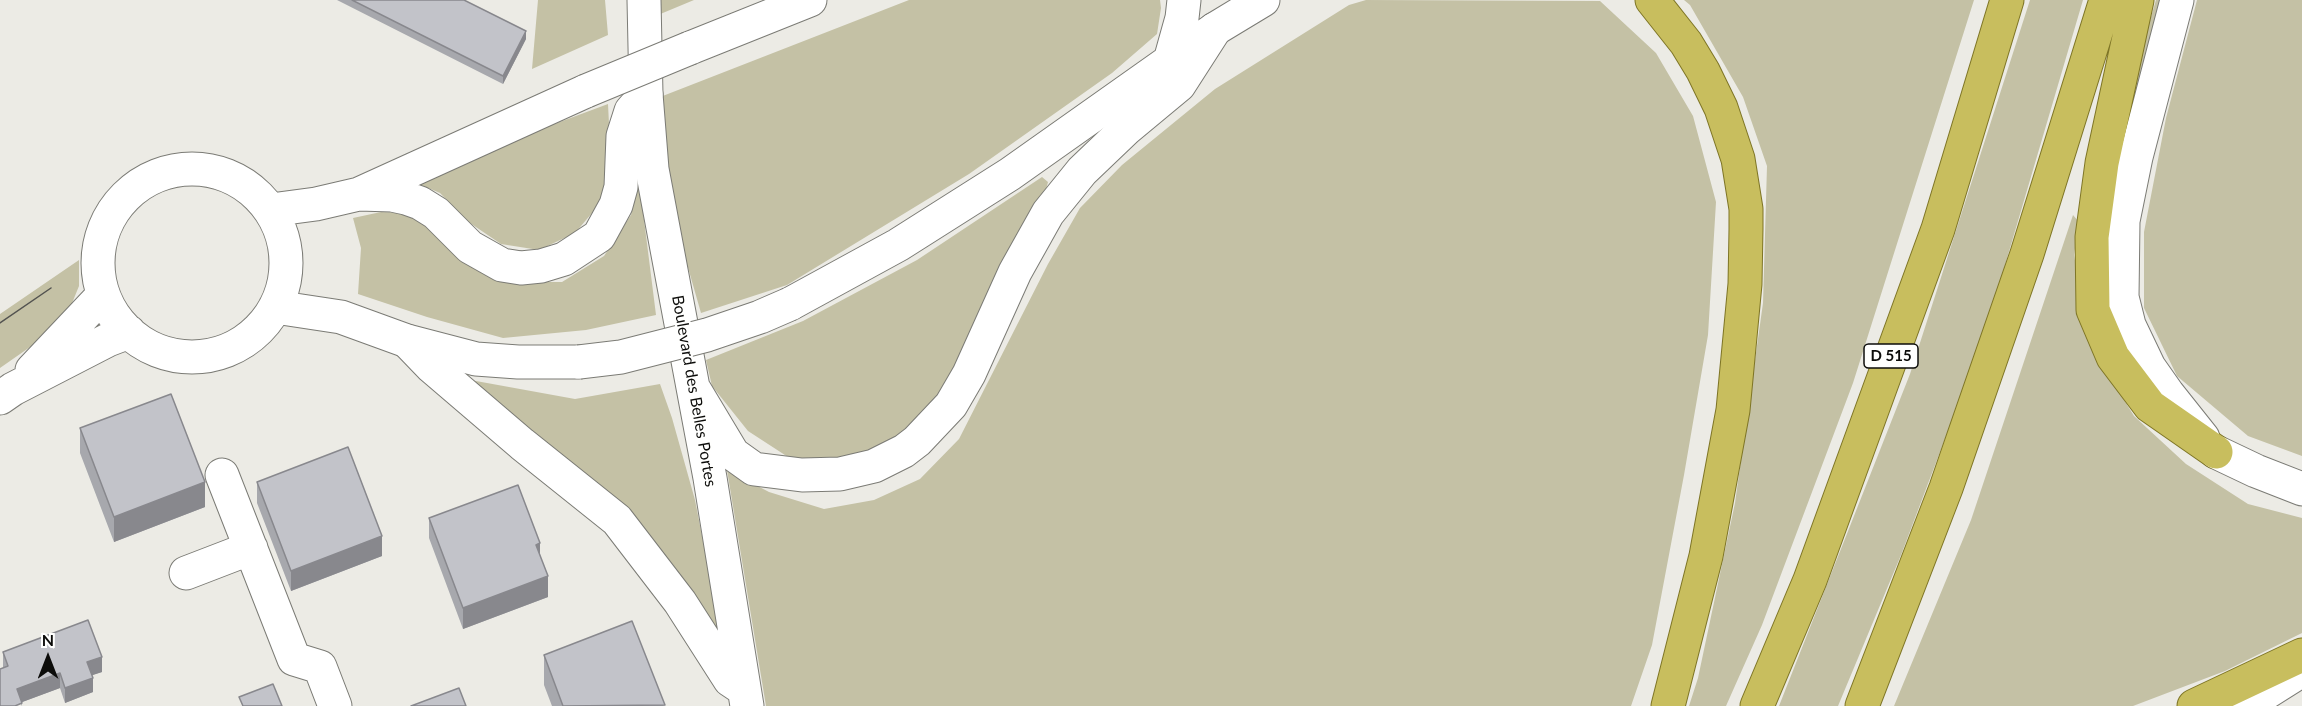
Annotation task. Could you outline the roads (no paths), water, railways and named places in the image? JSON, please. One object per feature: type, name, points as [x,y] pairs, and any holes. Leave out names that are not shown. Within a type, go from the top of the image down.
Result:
[{"type":"highway","points":[[1652,0],[1686,43],[1712,87],[1738,159],[1746,209],[1745,284],[1733,410],[1706,556],[1668,706]]},
{"type":"highway","name":"D 515","points":[[1756,706],[1810,580],[1938,230],[2007,0]]},
{"type":"highway","points":[[1862,706],[1946,488],[2023,265],[2106,0]]},
{"type":"highway","points":[[2137,0],[2102,163],[2092,237],[2093,310],[2113,357],[2150,406],[2216,452]]},
{"type":"highway","points":[[2193,706],[2302,655]]},
{"type":"main road","name":"Boulevard des Belles Portes","points":[[644,0],[646,94],[652,169],[694,389],[744,697]]},
{"type":"main road","points":[[271,210],[316,204],[359,194],[586,91],[810,0]]},
{"type":"main road","points":[[1170,60],[1182,18],[1184,0]]},
{"type":"main road","points":[[275,308],[340,317],[407,341],[476,359],[518,362],[579,362],[621,357],[707,335],[790,304],[898,245],[1010,174],[1215,29],[1263,0]]},
{"type":"main road","points":[[2177,0],[2136,157],[2123,221],[2122,297],[2129,325],[2149,367],[2216,452],[2302,489]]},
{"type":"main road","points":[[694,389],[733,454],[754,469],[802,475],[840,474],[874,466],[904,451],[917,441],[951,405],[969,374],[1014,272],[1048,213],[1082,171],[1126,129],[1179,85],[1215,29]]},
{"type":"main road","points":[[359,194],[399,196],[420,203],[436,213],[470,247],[502,265],[521,268],[542,266],[564,259],[599,236],[616,206],[621,186],[622,136],[631,111],[646,94]]},
{"type":"main road","points":[[202,169],[232,177],[254,191],[271,210],[280,228],[285,248],[286,268],[283,289],[275,308],[257,330],[241,343],[223,352],[203,356],[183,356],[163,352],[145,344],[118,321],[104,295],[98,271],[99,246],[107,222],[120,200],[144,181],[172,170],[202,169]]},
{"type":"main road","points":[[7,394],[104,295]]},
{"type":"main road","points":[[7,394],[108,340],[129,332]]},
{"type":"main road","name":"Boulevard des Belles Portes","points":[[407,341],[432,367],[522,444],[617,520],[670,588],[730,680],[744,697]]},
{"type":"main road","points":[[222,475],[294,659],[320,667],[335,706]]},
{"type":"main road","points":[[186,573],[251,548]]},
{"type":"main road","points":[[2246,706],[2302,670]]},
{"type":"tram line","points":[[0,323],[51,288]]}]
